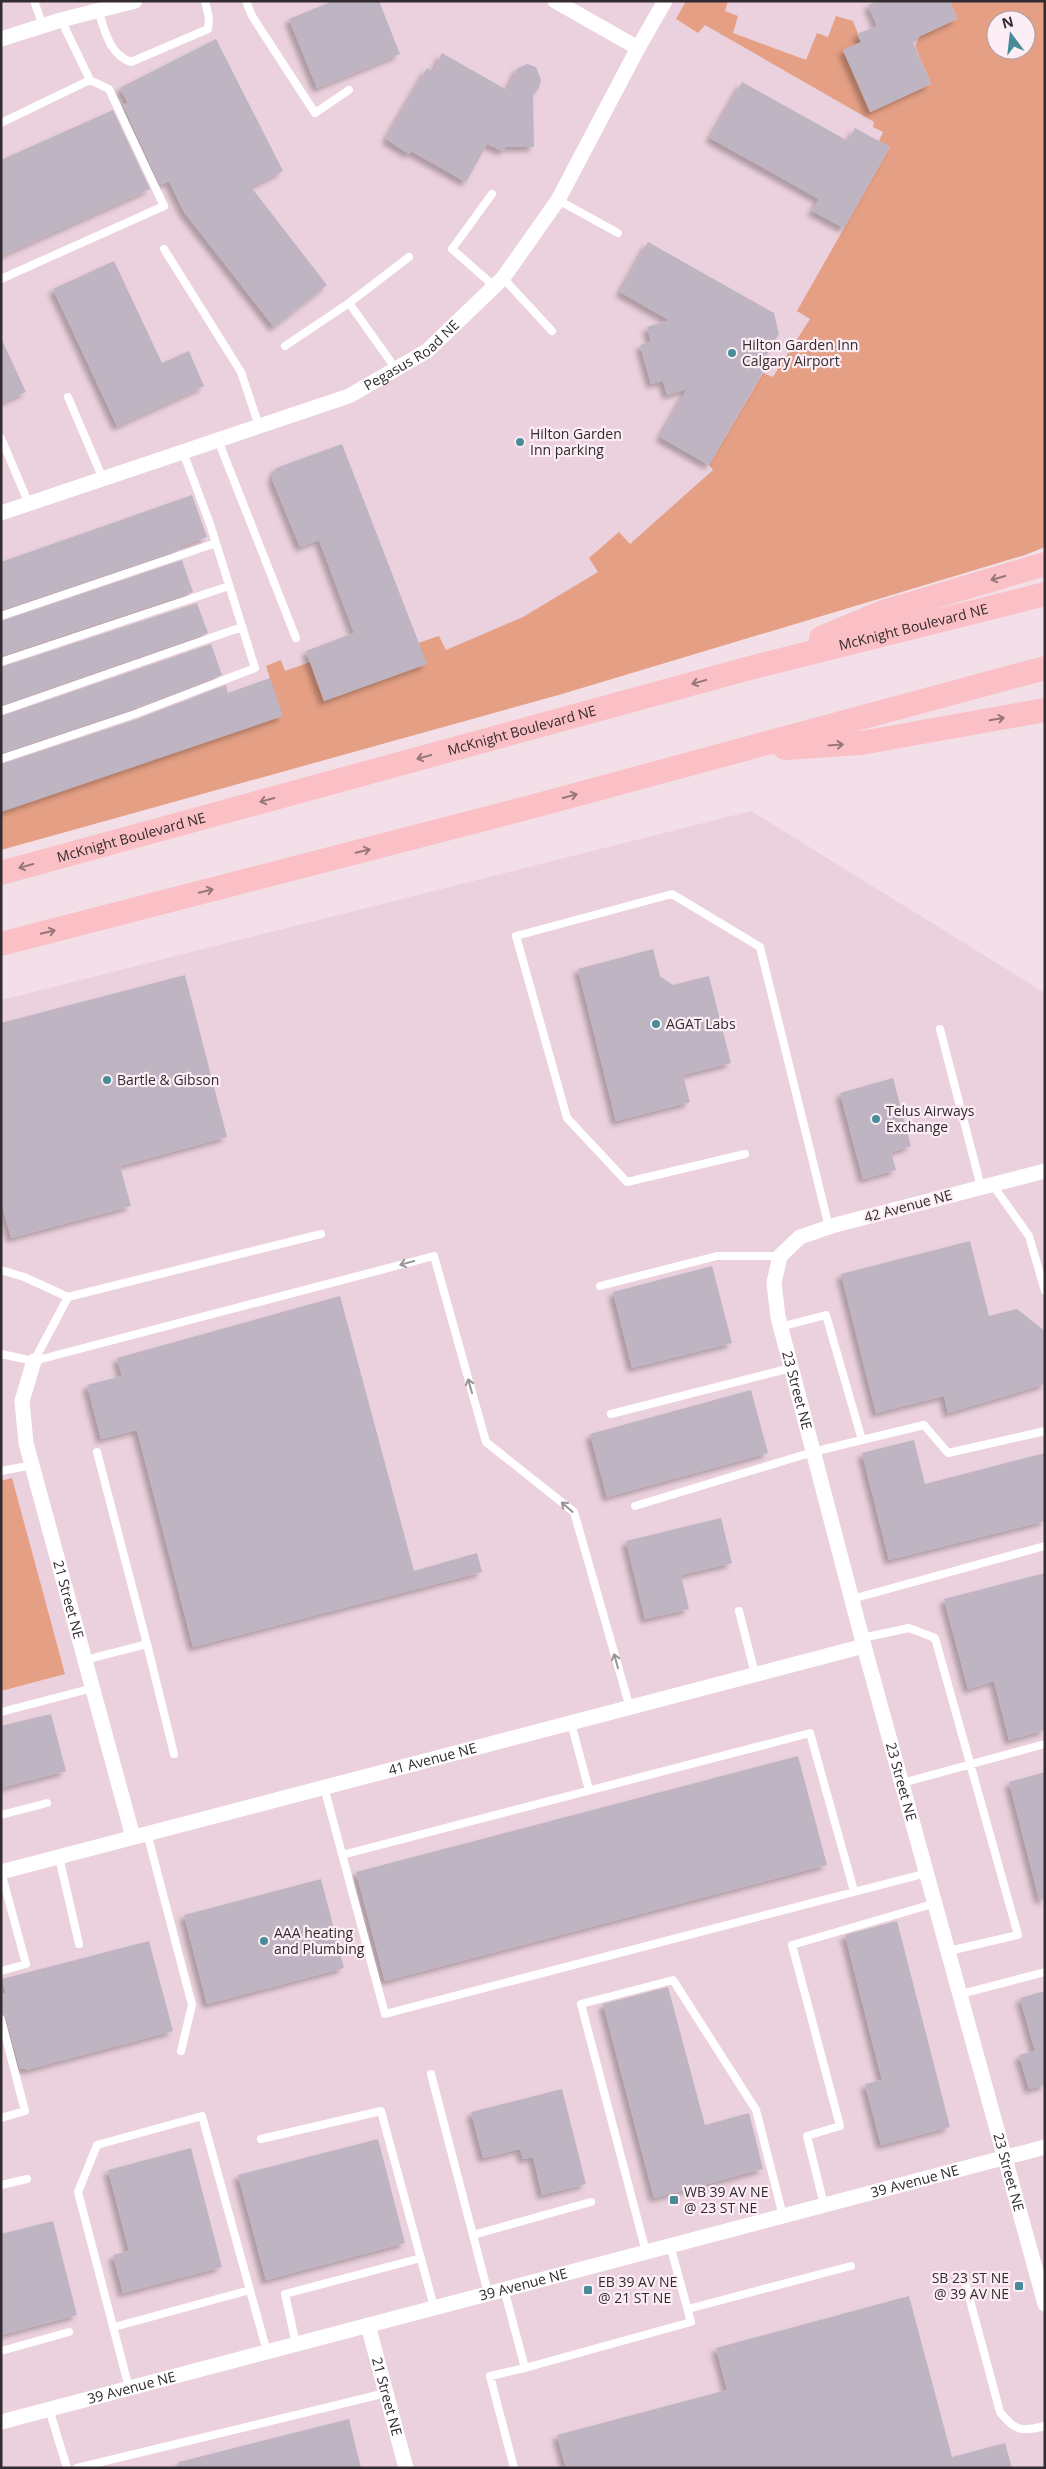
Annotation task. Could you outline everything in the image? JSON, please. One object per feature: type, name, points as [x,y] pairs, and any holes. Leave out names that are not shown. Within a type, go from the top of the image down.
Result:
[{"type":"main road","points":[[746,669],[883,612],[1045,564]]},
{"type":"main road","name":"McKnight Boulevard NE","points":[[1,873],[746,669],[1045,594]]},
{"type":"main road","points":[[892,707],[1045,650]]},
{"type":"main road","points":[[1,944],[735,752],[892,707],[1045,668]]},
{"type":"main road","points":[[735,752],[861,743],[1045,710]]},
{"type":"street","points":[[1,40],[106,6],[135,1]]},
{"type":"street","points":[[555,1],[638,48]]},
{"type":"street","name":"Pegasus Road NE","points":[[1,513],[349,396],[428,351],[499,282],[558,200],[638,48],[665,1]]},
{"type":"street","name":"42 Avenue NE","points":[[780,1256],[800,1237],[829,1227],[1045,1171]]},
{"type":"street","name":"23 Street NE","points":[[780,1256],[774,1283],[780,1326],[863,1642],[1045,2304]]},
{"type":"street","name":"21 Street NE","points":[[34,1361],[22,1401],[26,1442],[93,1688],[140,1835]]},
{"type":"street","name":"41 Avenue NE","points":[[1,1872],[630,1708],[863,1642]]},
{"type":"street","name":"39 Avenue NE","points":[[1,2422],[1045,2147]]},
{"type":"street","name":"21 Street NE","points":[[368,2325],[406,2468]]},
{"type":"lane","points":[[34,1],[43,26]]},
{"type":"lane","points":[[106,6],[113,50],[121,58],[131,62],[208,29],[209,18],[205,1]]},
{"type":"lane","points":[[246,1],[252,16],[315,113],[349,90]]},
{"type":"lane","points":[[1,279],[164,206],[109,90],[90,80],[61,20]]},
{"type":"lane","points":[[1,123],[90,80]]},
{"type":"lane","points":[[492,194],[452,249],[499,282],[552,331]]},
{"type":"lane","points":[[558,200],[618,233]]},
{"type":"lane","points":[[164,249],[241,372],[259,426]]},
{"type":"lane","points":[[285,346],[349,303],[409,257]]},
{"type":"lane","points":[[349,303],[396,369]]},
{"type":"lane","points":[[68,397],[103,479]]},
{"type":"lane","points":[[1,438],[29,504]]},
{"type":"lane","points":[[218,440],[296,638]]},
{"type":"lane","points":[[1,759],[135,714],[255,668],[216,543],[183,452]]},
{"type":"lane","points":[[1,616],[216,543]]},
{"type":"lane","points":[[1,662],[229,586]]},
{"type":"lane","points":[[1,711],[242,628]]},
{"type":"lane","points":[[745,1154],[627,1182],[567,1118],[516,936],[672,894],[760,947],[829,1227]]},
{"type":"lane","points":[[940,1029],[986,1186],[1029,1236],[1045,1291]]},
{"type":"lane","points":[[1,1270],[24,1277],[68,1297],[321,1234]]},
{"type":"lane","points":[[1,1354],[34,1361],[434,1256],[486,1442],[574,1512],[630,1708]]},
{"type":"lane","points":[[600,1286],[716,1256],[780,1256]]},
{"type":"lane","points":[[34,1361],[68,1297]]},
{"type":"lane","points":[[780,1326],[826,1315],[862,1440]]},
{"type":"lane","points":[[611,1414],[791,1368]]},
{"type":"lane","points":[[634,1506],[813,1452],[924,1425],[948,1453],[1045,1431]]},
{"type":"lane","points":[[97,1452],[174,1754]]},
{"type":"lane","points":[[1,1470],[32,1465]]},
{"type":"lane","points":[[852,1599],[1045,1546]]},
{"type":"lane","points":[[739,1611],[755,1674]]},
{"type":"lane","points":[[863,1642],[909,1628],[935,1638],[1018,1935],[949,1951]]},
{"type":"lane","points":[[85,1660],[147,1644]]},
{"type":"lane","points":[[1,1712],[93,1688]]},
{"type":"lane","points":[[571,1723],[589,1790]]},
{"type":"lane","points":[[342,1855],[810,1733],[854,1891]]},
{"type":"lane","points":[[902,1784],[1045,1744]]},
{"type":"lane","points":[[1036,1746],[1045,1747]]},
{"type":"lane","points":[[324,1788],[384,2014],[927,1873]]},
{"type":"lane","points":[[1,1815],[47,1803]]},
{"type":"lane","points":[[140,1835],[192,2005],[180,2051]]},
{"type":"lane","points":[[59,1857],[79,1944]]},
{"type":"lane","points":[[1,1872],[26,1964],[1,1971]]},
{"type":"lane","points":[[824,2205],[807,2136],[840,2126],[792,1944],[936,1903]]},
{"type":"lane","points":[[961,1994],[1045,1972]]},
{"type":"lane","points":[[646,2252],[581,2004],[673,1980],[756,2110],[783,2216]]},
{"type":"lane","points":[[1,2019],[25,2111],[1,2118]]},
{"type":"lane","points":[[431,2074],[488,2293]]},
{"type":"lane","points":[[261,2139],[381,2111],[434,2308]]},
{"type":"lane","points":[[129,2388],[78,2192],[96,2145],[202,2116],[267,2352]]},
{"type":"lane","points":[[1,2185],[27,2179]]},
{"type":"lane","points":[[473,2235],[591,2202]]},
{"type":"lane","points":[[514,2468],[490,2376],[691,2322],[670,2245]]},
{"type":"lane","points":[[296,2344],[285,2294],[421,2258]]},
{"type":"lane","points":[[688,2310],[851,2266]]},
{"type":"lane","points":[[963,2274],[1000,2412],[1011,2426],[1026,2431],[1045,2426]]},
{"type":"lane","points":[[504,2289],[525,2368]]},
{"type":"lane","points":[[114,2327],[250,2290]]},
{"type":"lane","points":[[1,2351],[70,2332]]},
{"type":"lane","points":[[77,2468],[386,2393]]},
{"type":"lane","points":[[48,2409],[67,2468]]},
{"type":"shaded area","points":[[1,1],[961,1],[932,125],[717,490],[604,591],[433,674],[1,823]]},
{"type":"shaded area","points":[[686,1],[728,1],[725,11],[738,16],[733,33],[806,60],[817,33],[828,37],[836,16],[853,21],[861,42],[843,50],[871,112],[931,84],[915,46],[920,36],[957,19],[950,1],[1045,1],[1045,547],[1025,555],[562,694],[1,850],[1,812],[270,678],[266,666],[281,660],[285,671],[310,662],[324,701],[426,664],[418,643],[439,636],[446,650],[523,617],[598,572],[589,558],[619,532],[630,544],[713,470],[709,465],[763,373],[773,377],[810,319],[797,311],[890,147],[879,141],[883,132],[873,127],[874,122],[705,25],[698,33],[676,19]]},
{"type":"shaded area","points":[[751,811],[1045,993],[1045,2468],[1,2468],[1,1000]]},
{"type":"shaded area","points":[[12,1478],[65,1674],[1,1691],[1,1481]]},
{"type":"building","points":[[333,1],[379,1],[400,54],[317,88],[289,19]]},
{"type":"building","points":[[878,1],[950,1],[957,19],[912,40],[931,84],[870,112],[843,50],[861,42],[857,34],[877,26],[868,5]]},
{"type":"building","points":[[216,39],[283,171],[251,187],[327,285],[274,327],[184,212],[169,181],[160,185],[123,105],[128,103],[120,88]]},
{"type":"building","points":[[442,53],[507,90],[518,68],[527,64],[536,67],[541,80],[539,88],[533,94],[534,147],[506,147],[503,151],[487,144],[466,182],[411,151],[409,154],[386,139],[427,68],[433,72]]},
{"type":"building","points":[[742,82],[848,141],[855,128],[890,147],[844,228],[812,211],[819,199],[710,138]]},
{"type":"building","points":[[113,110],[150,189],[1,256],[1,160]]},
{"type":"building","name":"Hilton Garden Inn Calgary Airport","points":[[648,242],[774,313],[779,334],[762,363],[767,365],[709,465],[660,437],[687,389],[667,395],[663,381],[651,384],[640,345],[651,342],[647,327],[669,320],[620,292]]},
{"type":"building","points":[[114,261],[162,363],[189,351],[204,386],[117,426],[53,289]]},
{"type":"building","points":[[1,338],[26,392],[1,403]]},
{"type":"building","points":[[342,444],[427,664],[324,701],[306,651],[354,633],[319,540],[300,547],[272,479],[276,468]]},
{"type":"building","points":[[192,495],[207,537],[178,547],[179,550],[1,610],[1,562]]},
{"type":"building","points":[[182,560],[193,592],[1,656],[1,621]]},
{"type":"building","points":[[197,603],[208,633],[1,705],[1,667]]},
{"type":"building","points":[[211,644],[222,675],[133,709],[1,753],[1,716]]},
{"type":"building","points":[[270,678],[283,716],[1,812],[1,764],[137,719],[226,685],[228,693]]},
{"type":"building","name":"AGAT Labs","points":[[653,949],[660,976],[673,985],[709,976],[731,1063],[683,1075],[690,1102],[616,1121],[578,969]]},
{"type":"building","name":"Bartle & Gibson","points":[[185,975],[227,1137],[120,1166],[131,1206],[11,1238],[1,1201],[1,1023]]},
{"type":"building","name":"Telus Airways Exchange","points":[[893,1078],[911,1146],[891,1152],[896,1170],[863,1179],[840,1093]]},
{"type":"building","points":[[970,1241],[989,1316],[1017,1309],[1045,1331],[1045,1384],[948,1413],[944,1396],[876,1413],[841,1274]]},
{"type":"building","points":[[712,1266],[732,1343],[632,1368],[613,1292]]},
{"type":"building","points":[[340,1296],[414,1571],[477,1553],[482,1572],[193,1647],[137,1430],[101,1439],[87,1385],[122,1376],[117,1358]]},
{"type":"building","points":[[751,1390],[768,1453],[607,1497],[590,1434]]},
{"type":"building","points":[[914,1440],[925,1484],[1045,1453],[1045,1521],[889,1560],[862,1453]]},
{"type":"building","points":[[721,1518],[732,1563],[681,1575],[689,1609],[645,1619],[626,1541]]},
{"type":"building","points":[[1045,1573],[1045,1730],[1009,1740],[994,1681],[968,1689],[944,1599]]},
{"type":"building","points":[[51,1714],[66,1771],[1,1788],[1,1726]]},
{"type":"building","points":[[798,1756],[827,1865],[385,1981],[356,1872]]},
{"type":"building","points":[[1045,1772],[1045,1899],[1039,1899],[1009,1782]]},
{"type":"building","name":"AAA heating and Plumbing","points":[[321,1879],[344,1968],[207,2004],[184,1915]]},
{"type":"building","points":[[897,1921],[950,2127],[881,2145],[865,2084],[882,2080],[845,1935]]},
{"type":"building","points":[[149,1941],[173,2031],[26,2070],[25,2068],[20,2069],[6,2018],[1,2014],[1,1994],[6,1993],[2,1979]]},
{"type":"building","points":[[668,1987],[705,2125],[749,2113],[763,2169],[654,2198],[603,2004]]},
{"type":"building","points":[[1045,1991],[1045,2085],[1029,2089],[1019,2055],[1035,2051],[1020,1998]]},
{"type":"building","points":[[562,2089],[586,2184],[542,2195],[533,2157],[523,2159],[520,2149],[483,2158],[471,2112]]},
{"type":"building","points":[[378,2139],[405,2243],[266,2280],[238,2175]]},
{"type":"building","points":[[191,2148],[222,2267],[123,2293],[113,2255],[129,2251],[108,2170]]},
{"type":"building","points":[[53,2221],[77,2315],[1,2335],[1,2234]]},
{"type":"building","points":[[909,2296],[952,2457],[1005,2443],[1012,2468],[566,2468],[557,2435],[727,2390],[716,2348]]},
{"type":"building","points":[[349,2419],[361,2468],[179,2468],[179,2462]]},
{"type":"place","name":"Hilton Garden Inn Calgary Airport","points":[[732,353]]},
{"type":"place","name":"Hilton Garden Inn parking","points":[[520,442]]},
{"type":"place","name":"AGAT Labs","points":[[656,1024]]},
{"type":"place","name":"Bartle & Gibson","points":[[107,1080]]},
{"type":"place","name":"Telus Airways Exchange","points":[[876,1119]]},
{"type":"place","name":"AAA heating and Plumbing","points":[[264,1941]]},
{"type":"place","name":"WB 39 AV NE @ 23 ST NE","points":[[674,2200]]},
{"type":"place","name":"SB 23 ST NE @ 39 AV NE","points":[[1019,2286]]},
{"type":"place","name":"EB 39 AV NE @ 21 ST NE","points":[[588,2290]]}]
